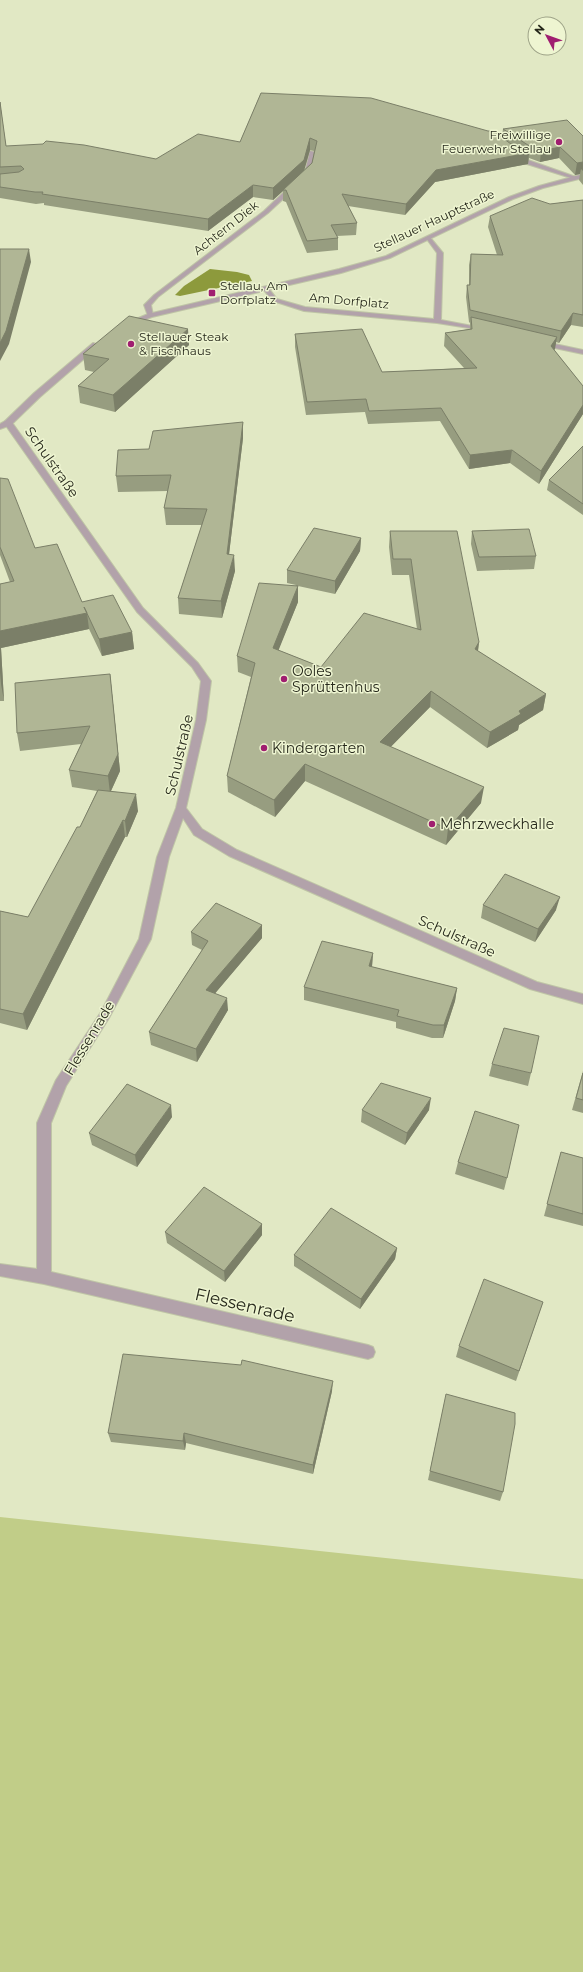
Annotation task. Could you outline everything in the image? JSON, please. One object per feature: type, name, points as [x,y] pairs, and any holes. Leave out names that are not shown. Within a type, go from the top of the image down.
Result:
[{"type":"street","name":"Achtern Diek","points":[[150,314],[147,305],[156,296],[266,212],[308,173],[312,152]]},
{"type":"street","points":[[510,153],[529,163],[573,177]]},
{"type":"street","name":"Stellauer Hauptstraße","points":[[117,329],[150,314],[341,271],[388,257],[510,198],[573,177],[583,176]]},
{"type":"street","points":[[429,238],[440,253],[437,321]]},
{"type":"street","name":"Am Dorfplatz","points":[[266,288],[275,300],[304,309],[437,321],[492,331]]},
{"type":"street","points":[[530,339],[583,352]]},
{"type":"street","points":[[4,425],[100,341]]},
{"type":"street","name":"Schulstraße","points":[[4,425],[140,610],[195,664],[206,681],[201,720],[181,808],[198,832],[233,853],[534,986],[583,999]]},
{"type":"street","name":"Flessenrade","points":[[44,1277],[44,1123],[61,1084],[105,1015],[144,939],[163,857],[181,808]]},
{"type":"street","name":"Flessenrade","points":[[0,1270],[44,1277],[368,1352]]},
{"type":"shaded area","points":[[210,269],[249,275],[252,281],[180,296],[175,295],[184,286]]},
{"type":"shaded area","points":[[0,1517],[583,1579],[583,1972],[0,1972]]},
{"type":"building","points":[[261,93],[371,98],[488,131],[493,131],[511,144],[529,153],[436,170],[406,204],[342,194],[357,223],[331,225],[338,238],[307,241],[286,190],[283,190],[312,163],[317,141],[310,138],[304,160],[273,188],[253,185],[208,219],[42,194],[43,192],[0,187],[0,174],[19,172],[24,169],[21,166],[0,167],[0,102],[6,146],[43,144],[46,141],[84,145],[156,159],[198,134],[240,142]]},
{"type":"building","points":[[567,120],[583,136],[583,162],[577,163],[560,147],[541,151],[531,147],[503,129]]},
{"type":"building","points":[[532,198],[550,204],[583,200],[583,315],[573,313],[561,331],[470,310],[467,285],[470,285],[471,254],[503,255],[490,216]]},
{"type":"building","points":[[0,249],[29,249],[6,331],[0,343]]},
{"type":"building","points":[[129,316],[188,329],[113,395],[78,386],[109,359],[83,354]]},
{"type":"building","points":[[471,317],[557,337],[551,346],[583,386],[583,405],[541,471],[512,450],[470,455],[441,408],[369,411],[366,399],[307,402],[295,334],[362,329],[382,372],[477,368],[445,333],[472,329]]},
{"type":"building","points":[[243,422],[227,554],[234,555],[221,601],[178,598],[207,509],[164,508],[171,475],[116,476],[118,450],[149,449],[153,431]]},
{"type":"building","points":[[583,446],[583,504],[549,480]]},
{"type":"building","points":[[0,478],[8,479],[35,548],[57,544],[82,602],[113,595],[132,632],[99,639],[87,613],[0,631],[0,584],[14,581],[0,547]]},
{"type":"building","points":[[314,528],[361,538],[335,581],[287,570]]},
{"type":"building","points":[[529,529],[536,556],[479,557],[472,531]]},
{"type":"building","points":[[390,531],[457,531],[479,642],[475,649],[546,694],[519,711],[521,714],[490,732],[431,691],[380,742],[484,787],[448,829],[305,764],[274,800],[227,776],[255,663],[237,656],[259,583],[298,586],[273,648],[321,667],[364,613],[421,630],[411,559],[393,559]]},
{"type":"building","points":[[110,674],[118,754],[108,776],[69,770],[90,726],[17,733],[15,683]]},
{"type":"building","points":[[98,790],[136,794],[125,821],[123,820],[23,1014],[0,1009],[0,911],[28,917],[77,827],[80,827]]},
{"type":"building","points":[[505,874],[560,897],[538,929],[483,905]]},
{"type":"building","points":[[216,903],[262,925],[206,990],[227,998],[196,1049],[149,1032],[208,941],[191,932]]},
{"type":"building","points":[[322,941],[373,953],[369,966],[457,988],[444,1025],[433,1025],[397,1016],[399,1010],[304,987]]},
{"type":"building","points":[[504,1028],[539,1036],[531,1073],[492,1064]]},
{"type":"building","points":[[583,1073],[583,1100],[576,1098]]},
{"type":"building","points":[[381,1083],[431,1098],[407,1133],[362,1110]]},
{"type":"building","points":[[127,1084],[171,1105],[135,1155],[89,1133]]},
{"type":"building","points":[[475,1111],[519,1125],[507,1178],[458,1162]]},
{"type":"building","points":[[561,1152],[583,1158],[583,1214],[547,1204]]},
{"type":"building","points":[[204,1187],[262,1224],[224,1271],[165,1232]]},
{"type":"building","points":[[331,1208],[397,1248],[361,1299],[294,1255]]},
{"type":"building","points":[[484,1279],[543,1302],[519,1371],[459,1346]]},
{"type":"building","points":[[123,1354],[241,1365],[242,1360],[333,1381],[313,1465],[184,1433],[183,1441],[108,1433]]},
{"type":"building","points":[[446,1394],[515,1413],[515,1424],[503,1492],[430,1471]]},
{"type":"place","name":"Freiwillige Feuerwehr Stellau","points":[[559,142]]},
{"type":"place","name":"Stellau, Am Dorfplatz","points":[[212,293]]},
{"type":"place","name":"Stellauer Steak & Fischhaus","points":[[131,344]]},
{"type":"place","name":"Ooles Sprüttenhus","points":[[284,679]]},
{"type":"place","name":"Kindergarten","points":[[264,748]]},
{"type":"place","name":"Mehrzweckhalle","points":[[432,824]]}]
